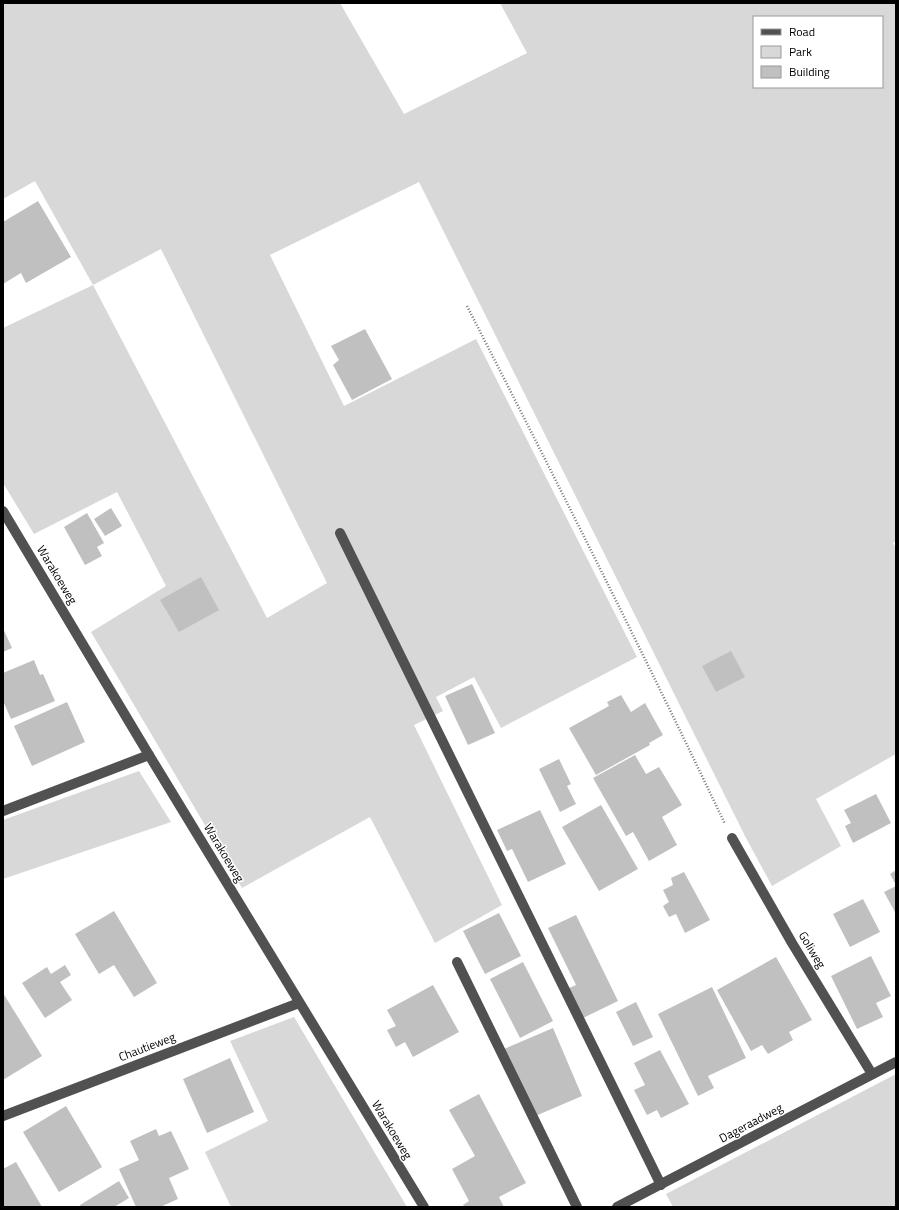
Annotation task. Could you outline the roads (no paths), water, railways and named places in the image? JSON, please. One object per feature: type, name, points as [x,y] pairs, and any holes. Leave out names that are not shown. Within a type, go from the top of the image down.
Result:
[{"type":"street","name":"Warakoeweg","points":[[3,511],[299,1003],[424,1207]]},
{"type":"street","points":[[340,533],[661,1185]]},
{"type":"street","points":[[3,811],[149,755]]},
{"type":"street","name":"Goliweg","points":[[732,838],[792,943],[872,1074]]},
{"type":"street","points":[[457,962],[577,1207]]},
{"type":"street","name":"Chautieweg","points":[[3,1116],[299,1003]]},
{"type":"street","name":"Dageraadweg","points":[[617,1207],[896,1062]]}]
